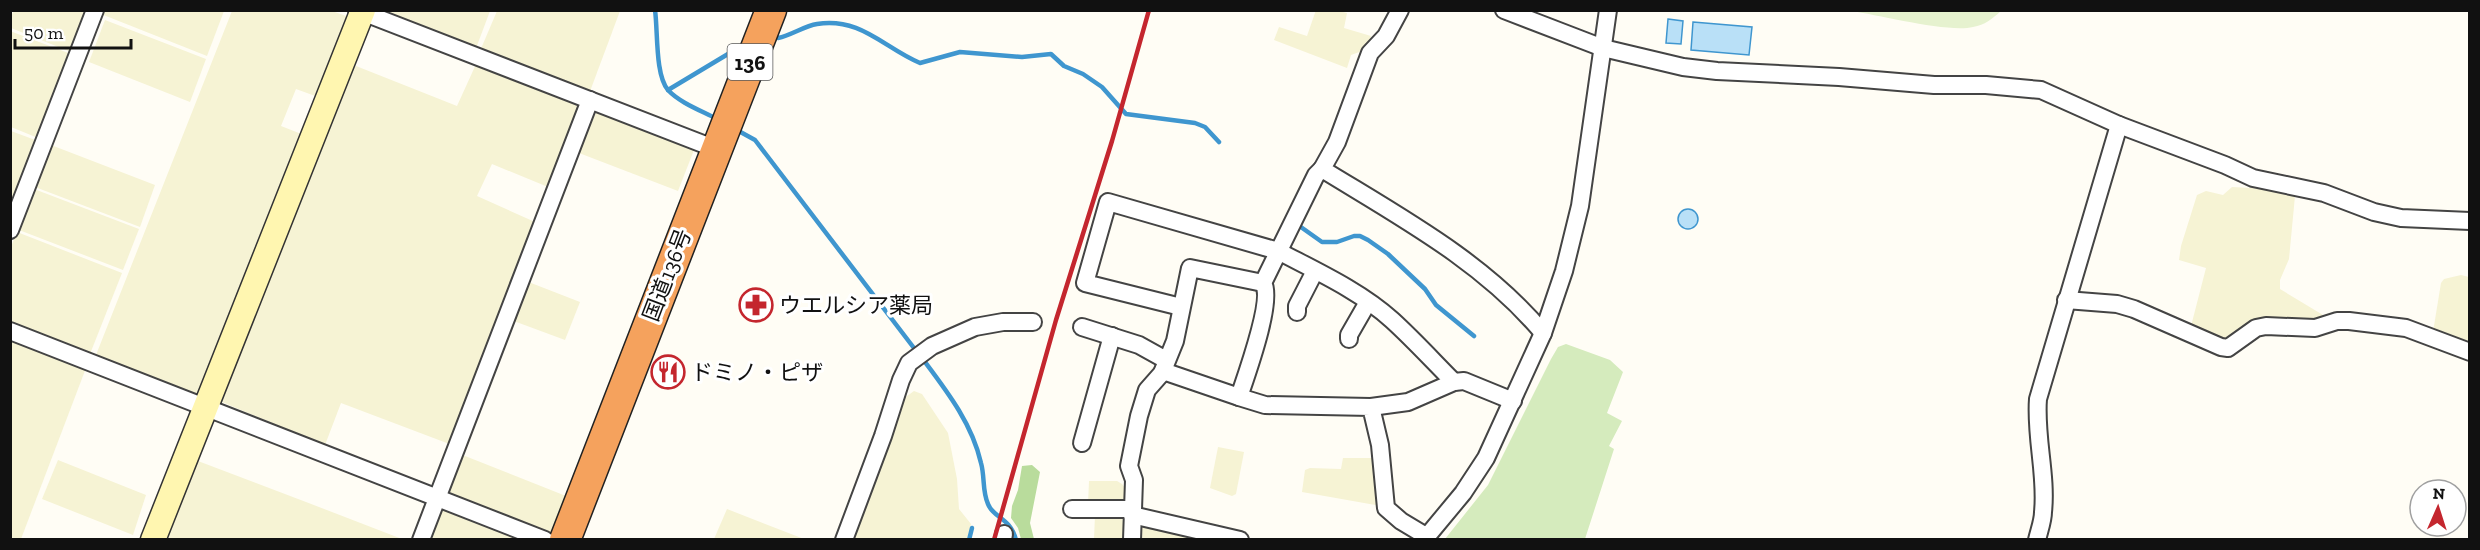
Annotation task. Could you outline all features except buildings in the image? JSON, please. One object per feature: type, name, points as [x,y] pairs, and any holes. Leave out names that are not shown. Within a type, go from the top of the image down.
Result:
[{"type":"highway","name":"国道136号","points":[[565,540],[771,10]]},
{"type":"street","points":[[10,230],[95,10]]},
{"type":"street","points":[[1263,283],[1316,175],[1322,169],[1337,142],[1370,53],[1386,36],[1400,10]]},
{"type":"street","points":[[1504,10],[1603,48],[1674,65],[1717,71],[1839,76],[1934,85],[2040,90],[2119,125],[2253,178],[2332,195],[2374,212],[2401,218],[2469,221]]},
{"type":"street","points":[[1371,407],[1380,445],[1386,508],[1425,538],[1463,493],[1486,458],[1543,333],[1564,271],[1580,206],[1608,10]]},
{"type":"street","points":[[153,540],[361,11],[590,100],[722,132]]},
{"type":"street","points":[[421,540],[590,100]]},
{"type":"street","points":[[2037,540],[2044,495],[2036,415],[2038,399],[2119,125]]},
{"type":"street","points":[[1322,169],[1410,224],[1488,277],[1543,333]]},
{"type":"street","points":[[1181,307],[1085,283],[1108,202],[1278,251],[1368,302],[1391,319],[1454,382]]},
{"type":"street","points":[[1132,540],[1134,480],[1129,466],[1139,416],[1147,390],[1165,365],[1175,341],[1190,268],[1263,283],[1266,287],[1264,312],[1239,396]]},
{"type":"street","points":[[1297,312],[1297,306],[1315,271]]},
{"type":"street","points":[[2066,300],[2117,304],[2134,309],[2228,348],[2256,328],[2266,326],[2315,328],[2337,321],[2349,321],[2406,328],[2469,352]]},
{"type":"street","points":[[1348,339],[1368,302]]},
{"type":"street","points":[[844,540],[884,436],[901,380],[911,361],[932,346],[975,327],[1003,322],[1033,322]]},
{"type":"street","points":[[1082,327],[1155,352],[1165,365],[1265,405],[1371,407],[1408,402],[1454,382],[1469,382],[1513,401]]},
{"type":"street","points":[[10,331],[545,540]]},
{"type":"street","points":[[1082,443],[1112,336]]},
{"type":"street","points":[[1072,509],[1133,512],[1240,540]]},
{"type":"shaded area","points":[[102,10],[224,11],[207,56],[101,14]]},
{"type":"shaded area","points":[[370,10],[490,11],[475,51]]},
{"type":"shaded area","points":[[1316,10],[1347,13],[1344,28],[1371,36],[1368,45],[1362,51],[1351,55],[1347,68],[1274,40],[1279,27],[1307,36]]},
{"type":"shaded area","points":[[14,11],[87,11],[71,52],[11,28],[10,17]]},
{"type":"shaded area","points":[[232,11],[332,11],[349,17],[318,97],[296,89],[281,126],[304,135],[199,401],[94,360]]},
{"type":"shaded area","points":[[497,11],[620,11],[589,94],[480,51]]},
{"type":"shaded area","points":[[105,20],[206,59],[190,102],[89,62]]},
{"type":"shaded area","points":[[10,31],[71,54],[38,138],[11,127]]},
{"type":"shaded area","points":[[477,62],[582,103],[548,187],[492,164],[477,196],[535,222],[452,445],[341,403],[325,445],[217,400],[351,64],[457,106]]},
{"type":"shaded area","points":[[596,112],[694,150],[678,191],[579,153]]},
{"type":"shaded area","points":[[11,131],[38,141],[11,211]]},
{"type":"shaded area","points":[[51,145],[155,185],[140,227],[35,187]]},
{"type":"shaded area","points":[[2232,187],[2271,189],[2295,196],[2289,259],[2280,280],[2280,289],[2323,315],[2324,321],[2300,324],[2226,343],[2190,330],[2206,268],[2179,260],[2181,246],[2197,195],[2206,191],[2223,195]]},
{"type":"shaded area","points":[[34,189],[139,229],[123,270],[19,230]]},
{"type":"shaded area","points":[[17,232],[122,273],[90,354],[11,327],[10,249]]},
{"type":"shaded area","points":[[2461,275],[2469,277],[2469,348],[2433,332],[2441,283],[2444,279]]},
{"type":"shaded area","points":[[526,281],[580,302],[565,340],[511,320]]},
{"type":"shaded area","points":[[10,338],[86,368],[21,539],[11,539]]},
{"type":"shaded area","points":[[914,391],[922,394],[948,433],[957,479],[959,509],[971,524],[967,539],[850,540],[903,399]]},
{"type":"shaded area","points":[[1218,447],[1244,452],[1236,494],[1232,496],[1210,488]]},
{"type":"shaded area","points":[[460,454],[566,496],[550,538],[444,495]]},
{"type":"shaded area","points":[[1343,458],[1375,458],[1381,506],[1302,492],[1305,470],[1310,468],[1341,469]]},
{"type":"shaded area","points":[[58,460],[146,495],[133,535],[42,499]]},
{"type":"shaded area","points":[[198,461],[306,502],[402,539],[167,539]]},
{"type":"shaded area","points":[[1089,481],[1117,481],[1126,489],[1124,501],[1088,504]]},
{"type":"shaded area","points":[[442,504],[534,540],[428,540]]},
{"type":"shaded area","points":[[727,509],[804,539],[714,539]]},
{"type":"shaded area","points":[[1095,515],[1122,515],[1125,539],[1094,539]]},
{"type":"shaded area","points":[[1138,521],[1213,540],[1137,540]]},
{"type":"green space","points":[[2001,10],[1985,23],[1962,28],[1931,26],[1851,11]]},
{"type":"green space","points":[[1566,344],[1610,360],[1623,372],[1607,413],[1622,421],[1609,446],[1614,449],[1585,539],[1445,539],[1488,485],[1551,359],[1558,347]]},
{"type":"green space","points":[[1032,465],[1040,472],[1030,523],[1034,539],[1021,539],[1018,528],[1011,518],[1012,506],[1018,490],[1022,466]]},
{"type":"water","points":[[1668,19],[1683,21],[1681,44],[1666,43]]},
{"type":"water","points":[[1693,22],[1752,27],[1749,55],[1691,50]]},
{"type":"water","points":[[1688,209],[1695,212],[1698,219],[1695,226],[1688,229],[1681,226],[1678,219],[1681,212]]},
{"type":"waterway","points":[[655,10],[659,64],[664,83],[668,90],[679,99],[717,119]]},
{"type":"waterway","points":[[778,38],[812,25],[833,23],[859,29],[920,63],[960,52],[1022,57],[1051,54],[1064,66],[1083,74],[1102,87],[1126,114],[1195,123],[1205,127],[1219,142]]},
{"type":"waterway","points":[[668,90],[738,48]]},
{"type":"waterway","points":[[735,129],[755,140],[917,352]]},
{"type":"waterway","points":[[1298,225],[1322,242],[1337,242],[1354,236],[1368,240],[1388,254],[1425,289],[1436,305],[1474,336]]},
{"type":"waterway","points":[[922,358],[965,421],[977,448],[990,509],[1006,522],[1016,540]]},
{"type":"waterway","points":[[969,540],[972,528]]},
{"type":"railway","points":[[994,540],[1056,320],[1112,141],[1149,10]]},
{"type":"place","name":"ウエルシア薬局","points":[[756,305]]},
{"type":"place","name":"ドミノ・ピザ","points":[[668,372]]}]
